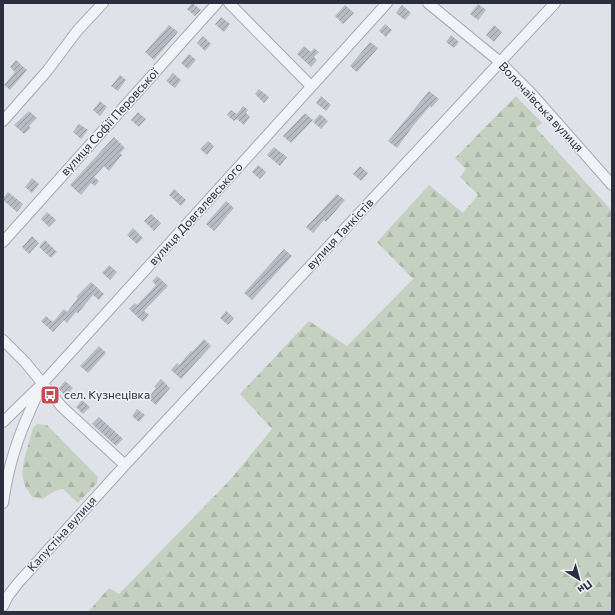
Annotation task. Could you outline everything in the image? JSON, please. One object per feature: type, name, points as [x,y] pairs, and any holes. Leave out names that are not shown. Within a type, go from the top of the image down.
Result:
[{"type":"street","points":[[3,121],[47,71],[77,31],[103,3]]},
{"type":"street","name":"вулиця Софії Перовської","points":[[3,242],[217,3]]},
{"type":"street","points":[[229,3],[312,86]]},
{"type":"street","name":"вулиця Довгалевського","points":[[3,422],[42,384],[387,3]]},
{"type":"street","name":"Волочаївська вулиця","points":[[428,3],[500,62],[531,93],[612,185]]},
{"type":"street","name":"вулиця Танкістів","points":[[125,465],[555,3]]},
{"type":"street","points":[[3,340],[25,362],[62,407],[125,465]]},
{"type":"street","points":[[3,504],[10,463],[18,438],[42,384]]},
{"type":"street","name":"Капустіна вулиця","points":[[3,606],[8,596],[18,583],[125,465]]},
{"type":"green space","points":[[516,96],[542,123],[536,128],[612,211],[612,612],[88,612],[109,588],[119,594],[231,479],[272,429],[240,394],[309,321],[347,346],[413,279],[377,242],[429,185],[463,213],[478,195],[460,177],[466,169],[455,158]]},
{"type":"green space","points":[[37,424],[47,425],[98,477],[97,483],[78,503],[63,489],[55,491],[42,499],[32,497],[25,486],[22,474],[24,460],[33,428]]},
{"type":"building","points":[[192,3],[201,10],[195,16],[187,9]]},
{"type":"building","points":[[478,4],[486,10],[478,20],[470,14]]},
{"type":"building","points":[[345,5],[354,13],[343,24],[335,16]]},
{"type":"building","points":[[402,5],[411,13],[405,20],[396,13]]},
{"type":"building","points":[[221,17],[230,24],[224,32],[215,24]]},
{"type":"building","points":[[385,24],[392,30],[386,37],[379,31]]},
{"type":"building","points":[[169,25],[178,32],[154,60],[145,52]]},
{"type":"building","points":[[494,25],[502,32],[494,42],[486,35]]},
{"type":"building","points":[[451,35],[459,42],[454,48],[446,42]]},
{"type":"building","points":[[203,36],[211,44],[205,51],[197,43]]},
{"type":"building","points":[[370,42],[378,48],[357,72],[350,66]]},
{"type":"building","points":[[304,46],[311,52],[314,48],[319,52],[314,57],[317,60],[311,67],[297,54]]},
{"type":"building","points":[[189,54],[196,60],[188,69],[181,63]]},
{"type":"building","points":[[16,60],[27,70],[10,90],[4,85],[15,72],[10,67]]},
{"type":"building","points":[[173,73],[181,80],[175,88],[166,81]]},
{"type":"building","points":[[120,75],[126,80],[118,91],[111,86]]},
{"type":"building","points":[[259,89],[269,97],[264,103],[255,94]]},
{"type":"building","points":[[429,91],[439,99],[431,108],[430,106],[397,148],[388,141]]},
{"type":"building","points":[[321,96],[331,105],[326,111],[316,103]]},
{"type":"building","points":[[100,101],[107,107],[100,116],[93,110]]},
{"type":"building","points":[[243,106],[248,110],[246,113],[250,117],[244,125],[237,119],[234,121],[227,115],[231,110],[237,114]]},
{"type":"building","points":[[29,111],[37,118],[29,126],[31,128],[24,134],[14,125]]},
{"type":"building","points":[[138,112],[146,119],[139,127],[131,120]]},
{"type":"building","points":[[305,113],[313,120],[291,143],[283,136]]},
{"type":"building","points":[[320,114],[328,121],[321,129],[313,122]]},
{"type":"building","points":[[79,124],[88,130],[81,139],[73,132]]},
{"type":"building","points":[[114,137],[125,148],[120,153],[122,155],[109,171],[104,166],[94,177],[99,181],[95,186],[91,183],[81,195],[70,185]]},
{"type":"building","points":[[208,141],[214,146],[207,155],[200,149]]},
{"type":"building","points":[[274,147],[287,157],[280,166],[267,155]]},
{"type":"building","points":[[258,165],[266,172],[260,179],[252,172]]},
{"type":"building","points":[[360,166],[368,173],[361,181],[353,174]]},
{"type":"building","points":[[32,178],[39,184],[32,193],[25,187]]},
{"type":"building","points":[[174,189],[186,200],[181,206],[169,195]]},
{"type":"building","points":[[8,192],[23,204],[17,212],[3,200]]},
{"type":"building","points":[[337,194],[345,200],[326,222],[324,220],[313,233],[306,227]]},
{"type":"building","points":[[226,201],[234,208],[214,231],[206,224]]},
{"type":"building","points":[[47,212],[56,220],[49,227],[41,219]]},
{"type":"building","points":[[151,214],[161,223],[154,231],[144,221]]},
{"type":"building","points":[[133,228],[143,238],[137,244],[127,235]]},
{"type":"building","points":[[32,236],[39,243],[29,254],[22,247]]},
{"type":"building","points":[[45,240],[57,252],[51,258],[39,247]]},
{"type":"building","points":[[284,249],[292,256],[252,300],[244,293]]},
{"type":"building","points":[[109,265],[117,272],[110,280],[102,273]]},
{"type":"building","points":[[157,276],[168,286],[144,311],[149,315],[143,322],[129,309],[135,303],[137,305],[156,285],[152,281]]},
{"type":"building","points":[[91,282],[104,294],[99,300],[93,295],[78,313],[76,312],[67,323],[64,320],[53,332],[41,321],[46,316],[53,322],[64,309],[67,312],[78,298],[76,297]]},
{"type":"building","points":[[226,311],[234,318],[228,325],[220,318]]},
{"type":"building","points":[[204,339],[211,346],[181,379],[171,370],[177,363],[179,365]]},
{"type":"building","points":[[99,346],[106,353],[88,373],[80,366]]},
{"type":"building","points":[[161,379],[170,388],[156,405],[148,398],[156,388],[154,387]]},
{"type":"building","points":[[65,381],[73,388],[66,396],[58,389]]},
{"type":"building","points":[[82,400],[90,407],[83,414],[76,407]]},
{"type":"building","points":[[137,409],[145,415],[139,422],[132,416]]},
{"type":"building","points":[[99,417],[123,439],[116,446],[92,424]]},
{"type":"place","name":"сел. Кузнецівка","points":[[50,395]]}]
